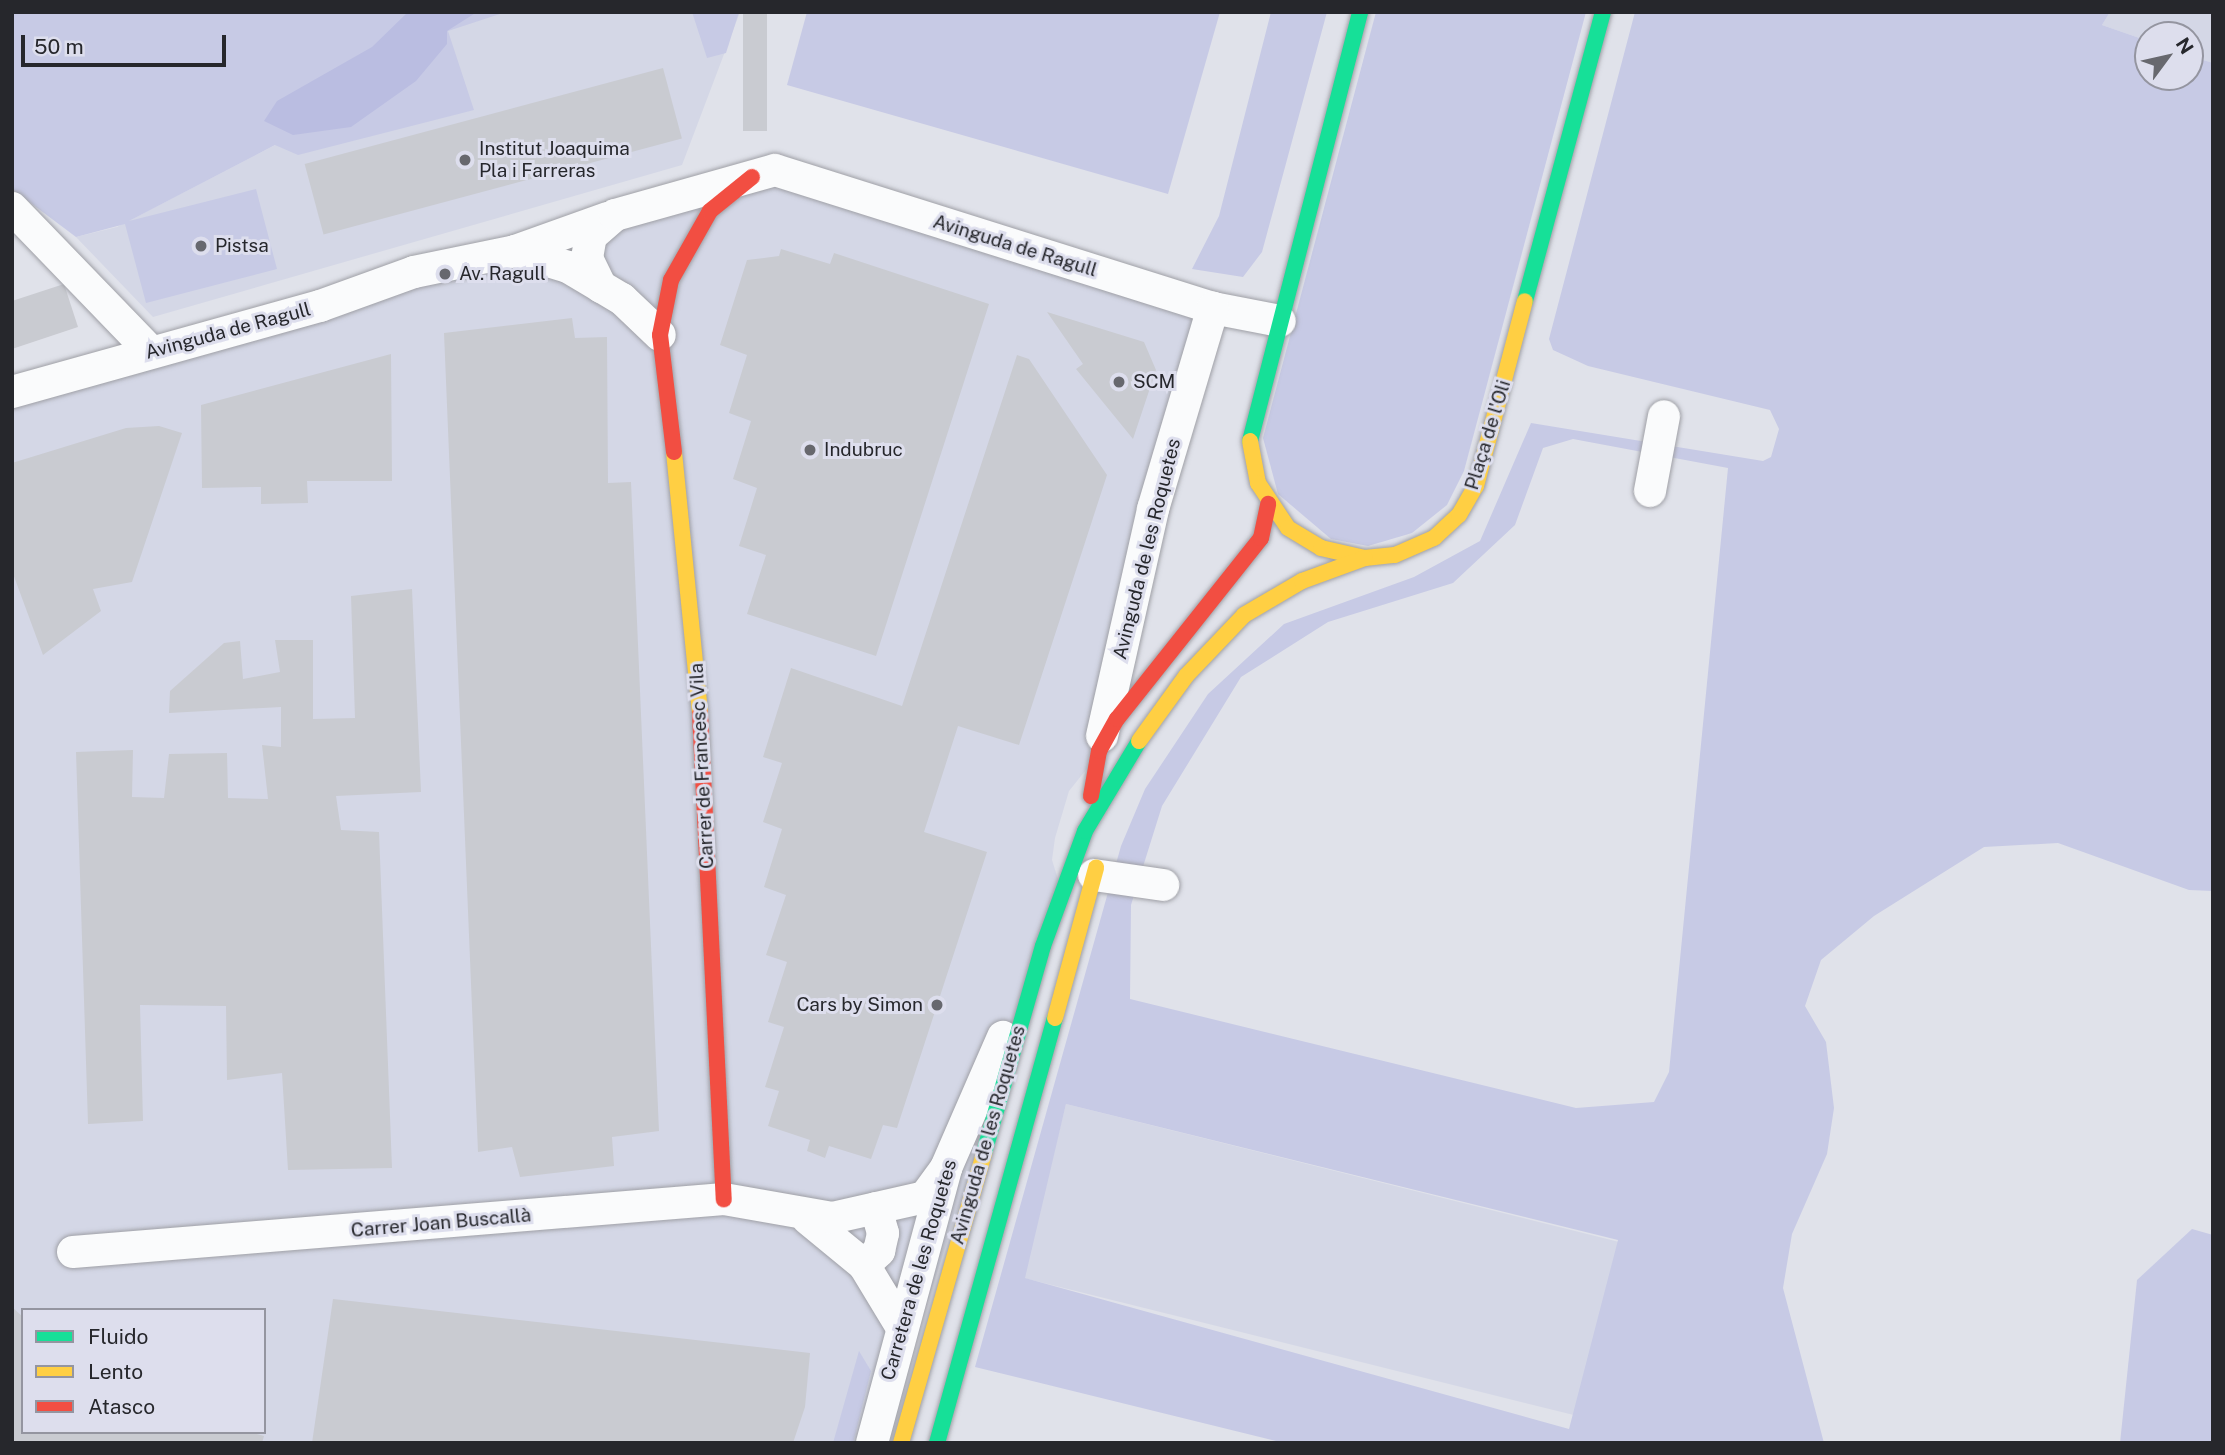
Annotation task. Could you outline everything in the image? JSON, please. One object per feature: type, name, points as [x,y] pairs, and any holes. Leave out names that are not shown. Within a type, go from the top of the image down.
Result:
[{"type":"main road","name":"Plaça de l'Oli","points":[[1360,13],[1251,424],[1251,455],[1268,504],[1303,539],[1365,558],[1395,555],[1434,538],[1476,486],[1603,12]]},
{"type":"main road","points":[[671,280],[688,240],[710,211],[752,177]]},
{"type":"main road","name":"Carrer de Francesc Vila","points":[[671,280],[660,335],[695,622],[724,1199]]},
{"type":"main road","name":"Avinguda de les Roquetes","points":[[901,1443],[1043,946],[1085,831],[1099,751],[1145,679],[1261,538],[1268,504]]},
{"type":"main road","name":"Avinguda de les Roquetes","points":[[1085,831],[1144,733],[1186,676],[1244,615],[1302,581],[1365,558]]},
{"type":"main road","points":[[937,1443],[1100,853],[1144,733]]},
{"type":"street","name":"Avinguda de Ragull","points":[[752,177],[775,170],[1213,308],[1280,321]]},
{"type":"street","points":[[516,251],[630,211],[752,177]]},
{"type":"street","points":[[12,208],[150,351]]},
{"type":"street","points":[[611,293],[587,258],[591,236],[630,211],[677,221],[688,240]]},
{"type":"street","name":"Avinguda de Ragull","points":[[12,392],[150,351],[320,306],[441,264],[516,251]]},
{"type":"street","points":[[516,251],[568,268],[611,293],[660,335]]},
{"type":"street","points":[[611,293],[671,280]]},
{"type":"street","name":"Avinguda de les Roquetes","points":[[1099,751],[1153,509],[1213,308]]},
{"type":"street","points":[[1650,491],[1664,416]]},
{"type":"street","points":[[1100,853],[1163,885]]},
{"type":"street","name":"Carretera de les Roquetes","points":[[872,1443],[901,1326],[946,1168],[1043,946]]},
{"type":"street","name":"Carrer Joan Buscallà","points":[[73,1252],[724,1199],[808,1219],[925,1198],[946,1168]]},
{"type":"street","points":[[864,1265],[879,1251],[883,1233],[876,1208]]},
{"type":"street","name":"Carrer Joan Buscallà","points":[[808,1219],[864,1265],[901,1326]]},
{"type":"shaded area","points":[[12,12],[506,12],[448,31],[474,110],[298,155],[275,145],[129,221],[256,189],[277,269],[146,303],[125,224],[76,237],[12,189]]},
{"type":"shaded area","points":[[408,12],[477,12],[447,31],[447,44],[416,81],[351,127],[293,135],[264,121],[277,101],[372,47]]},
{"type":"shaded area","name":"Institut Joaquima Pla i Farreras","points":[[452,12],[740,12],[682,165],[153,317],[76,237],[117,227],[333,115]]},
{"type":"shaded area","points":[[692,12],[739,12],[726,53],[707,58]]},
{"type":"shaded area","points":[[807,12],[1220,12],[1168,194],[787,85]]},
{"type":"shaded area","points":[[1271,12],[1327,12],[1262,252],[1243,277],[1192,269],[1219,216]]},
{"type":"shaded area","points":[[1376,12],[1586,12],[1464,471],[1447,505],[1412,533],[1368,546],[1331,539],[1278,494],[1263,438]]},
{"type":"shaded area","points":[[1635,12],[2110,12],[2102,25],[2134,36],[2134,91],[2204,91],[2204,60],[2213,63],[2213,891],[2189,890],[2058,843],[1984,847],[1874,916],[1821,960],[1805,1006],[1826,1042],[1834,1108],[1827,1154],[1792,1234],[1783,1288],[1824,1443],[1284,1443],[975,1367],[1121,846],[1145,789],[1208,694],[1284,624],[1414,577],[1480,541],[1531,423],[1763,461],[1771,457],[1779,429],[1770,410],[1588,366],[1553,350],[1549,339]],"holes":[[[1573,439],[1728,468],[1669,1072],[1654,1102],[1576,1108],[1130,999],[1131,905],[1162,806],[1241,677],[1328,622],[1453,583],[1515,525],[1543,448]],[[1066,1104],[1618,1240],[1569,1429],[1025,1278]]]},
{"type":"shaded area","points":[[2110,12],[2213,12],[2213,63],[2204,60],[2204,21],[2134,21],[2134,36],[2102,25]]},
{"type":"shaded area","points":[[775,170],[1213,308],[1089,766],[1069,791],[1055,838],[1052,860],[1062,892],[881,1443],[12,1443],[12,392]]},
{"type":"shaded area","points":[[1066,1104],[1618,1242],[1575,1415],[1023,1278]]},
{"type":"shaded area","points":[[2192,1229],[2213,1235],[2213,1443],[2120,1443],[2137,1280]]},
{"type":"shaded area","points":[[859,1351],[871,1371],[853,1443],[833,1443]]},
{"type":"building","points":[[743,12],[767,12],[767,131],[743,131]]},
{"type":"building","points":[[663,68],[682,139],[324,235],[305,164]]},
{"type":"building","name":"Indubruc","points":[[781,249],[830,264],[834,253],[989,304],[876,656],[747,614],[766,555],[739,546],[757,488],[733,479],[751,421],[729,413],[747,355],[720,345],[747,260],[779,256]]},
{"type":"building","points":[[64,284],[78,327],[12,349],[12,301]]},
{"type":"building","name":"SCM","points":[[1047,312],[1144,342],[1156,370],[1133,439],[1076,369],[1083,364]]},
{"type":"building","points":[[572,318],[575,338],[607,337],[608,483],[631,482],[659,1131],[612,1137],[614,1166],[520,1177],[512,1147],[478,1152],[444,333]]},
{"type":"building","points":[[391,354],[392,481],[307,481],[308,503],[261,504],[261,487],[202,488],[201,405]]},
{"type":"building","points":[[1017,355],[1029,359],[1107,475],[1019,745],[958,726],[924,832],[987,852],[897,1128],[883,1125],[871,1159],[829,1146],[825,1158],[807,1151],[810,1140],[768,1126],[779,1091],[765,1087],[784,1027],[768,1022],[787,962],[766,955],[786,895],[764,887],[782,829],[763,822],[782,763],[763,757],[791,668],[902,706]]},
{"type":"building","points":[[159,426],[182,433],[132,582],[93,589],[101,611],[43,655],[12,571],[12,463],[126,428]]},
{"type":"building","points":[[412,589],[421,792],[336,796],[341,830],[379,832],[392,1168],[288,1170],[282,1073],[227,1080],[226,1006],[140,1005],[143,1121],[88,1124],[76,752],[133,750],[132,797],[164,798],[169,754],[227,753],[228,798],[268,799],[262,745],[281,747],[281,707],[169,713],[170,691],[224,643],[240,641],[243,679],[280,672],[275,640],[313,640],[313,719],[355,718],[351,596]]},
{"type":"building","points":[[333,1299],[810,1353],[805,1407],[793,1443],[312,1443]]},
{"type":"building","points":[[12,1307],[21,1315],[21,1434],[264,1436],[262,1443],[12,1443]]},
{"type":"traffic: fast","points":[[1250,441],[1360,12]]},
{"type":"traffic: fast","points":[[1525,301],[1603,12]]},
{"type":"traffic: fast","points":[[984,1153],[1043,946],[1085,831],[1139,741]]},
{"type":"traffic: fast","points":[[937,1443],[1055,1018]]},
{"type":"traffic: slow","points":[[1250,441],[1258,483],[1288,528],[1321,548],[1365,558],[1395,555],[1434,538],[1459,515],[1476,486],[1525,301]]},
{"type":"traffic: slow","points":[[674,452],[700,714]]},
{"type":"traffic: slow","points":[[1139,741],[1186,676],[1244,615],[1302,581],[1365,558]]},
{"type":"traffic: slow","points":[[1055,1018],[1096,868]]},
{"type":"traffic: slow","points":[[901,1443],[984,1153]]},
{"type":"traffic: jam","points":[[674,452],[660,335],[671,280],[710,211],[752,177]]},
{"type":"traffic: jam","points":[[1091,796],[1099,751],[1117,719],[1261,538],[1268,504]]},
{"type":"traffic: jam","points":[[700,714],[724,1199]]},
{"type":"place","name":"Institut Joaquima Pla i Farreras","points":[[465,160]]},
{"type":"place","name":"Pistsa","points":[[201,246]]},
{"type":"place","name":"Av. Ragull","points":[[445,274]]},
{"type":"place","name":"SCM","points":[[1119,382]]},
{"type":"place","name":"Indubruc","points":[[810,450]]},
{"type":"place","name":"Cars by Simon","points":[[937,1005]]}]
